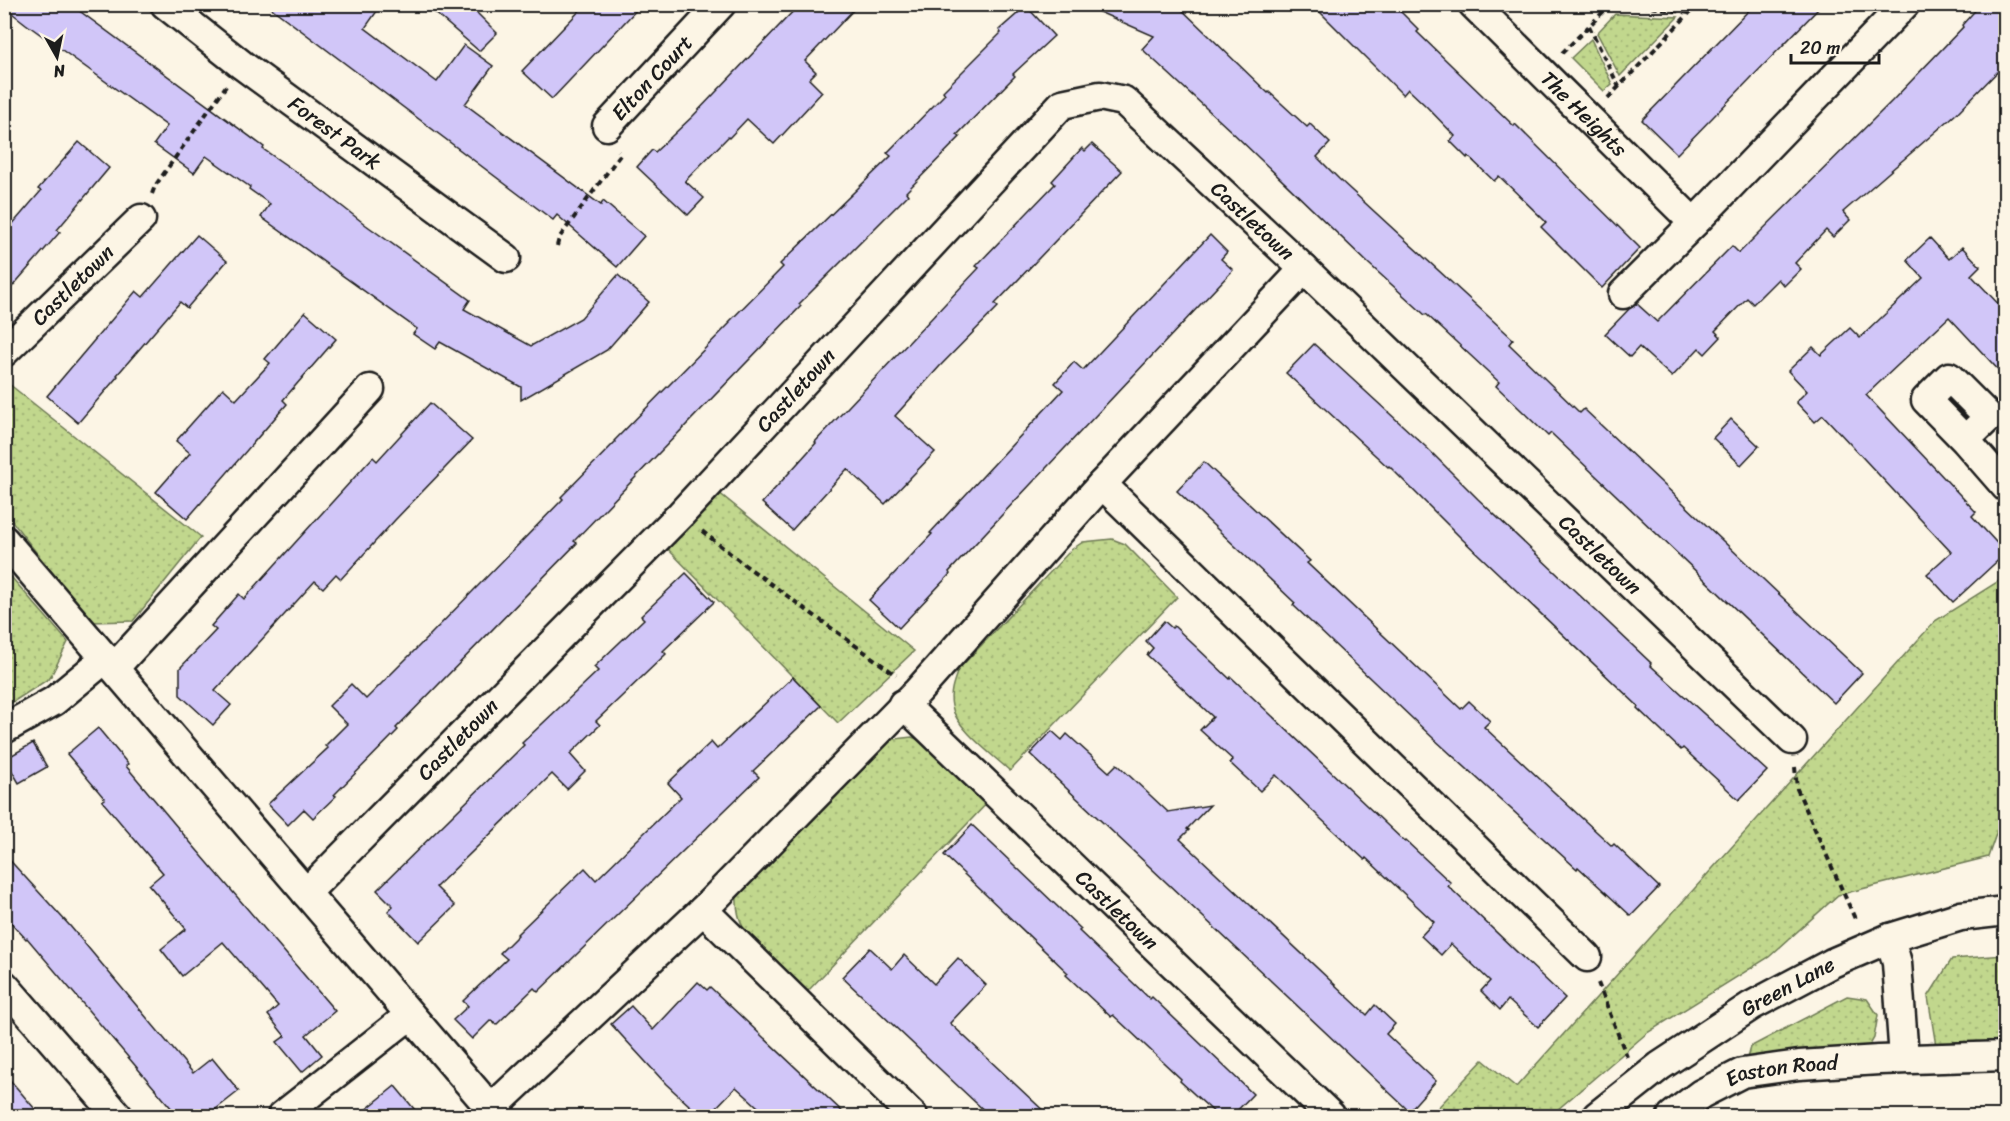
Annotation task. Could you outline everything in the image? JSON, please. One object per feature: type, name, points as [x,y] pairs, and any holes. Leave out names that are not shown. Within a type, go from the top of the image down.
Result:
[{"type":"street","name":"Forest Park","points":[[165,4],[242,65],[506,258]]},
{"type":"street","name":"Elton Court","points":[[607,126],[722,4]]},
{"type":"street","name":"The Heights","points":[[1473,4],[1695,223]]},
{"type":"street","points":[[1623,294],[1695,223],[1905,4]]},
{"type":"street","name":"Castletown","points":[[306,893],[681,514],[1062,104],[1100,96],[1124,101],[1304,269],[1792,740]]},
{"type":"street","name":"Castletown","points":[[4,352],[141,219]]},
{"type":"street","name":"Castletown","points":[[4,540],[494,1113],[703,910],[911,698],[1102,484],[1304,269]]},
{"type":"street","points":[[4,729],[54,701],[110,663],[370,389]]},
{"type":"street","points":[[1965,440],[2006,487]]},
{"type":"street","points":[[1102,484],[1587,957]]},
{"type":"street","name":"Castletown","points":[[911,698],[1331,1116]]},
{"type":"street","points":[[703,910],[913,1116]]},
{"type":"street","name":"Green Lane","points":[[1597,1116],[1660,1066],[1751,1006],[1832,963],[1890,938],[1961,916],[2006,911]]},
{"type":"street","points":[[1890,938],[1897,963],[1904,1058]]},
{"type":"street","points":[[4,985],[118,1116]]},
{"type":"street","points":[[282,1116],[410,1015]]},
{"type":"street","name":"Easton Road","points":[[1672,1116],[1701,1094],[1742,1073],[1799,1065],[1904,1058],[2006,1056]]},
{"type":"path","points":[[1542,72],[1611,4]]},
{"type":"path","points":[[1631,4],[1690,13]]},
{"type":"path","points":[[1589,118],[1698,4]]},
{"type":"path","points":[[1589,26],[1619,87]]},
{"type":"path","points":[[141,219],[155,186],[242,65]]},
{"type":"path","points":[[557,246],[559,238],[620,155],[607,126]]},
{"type":"path","points":[[681,514],[911,698]]},
{"type":"path","points":[[1792,740],[1797,789],[1857,924]]},
{"type":"path","points":[[1587,957],[1630,1063]]},
{"type":"green space","points":[[1615,14],[1678,17],[1620,76],[1597,33]]},
{"type":"green space","points":[[1591,39],[1612,84],[1604,91],[1571,58]]},
{"type":"green space","points":[[9,384],[201,537],[133,621],[90,622],[5,512],[4,392]]},
{"type":"green space","points":[[718,492],[914,651],[838,723],[663,544]]},
{"type":"green space","points":[[1112,539],[1125,544],[1177,597],[1010,771],[960,724],[955,715],[951,696],[958,670],[1071,550],[1083,542]]},
{"type":"green space","points":[[5,570],[68,642],[50,678],[5,707]]},
{"type":"green space","points":[[2005,577],[2005,808],[1988,857],[1838,895],[1769,957],[1647,1033],[1550,1116],[1430,1116],[1483,1060],[1516,1087],[1935,621]]},
{"type":"green space","points":[[912,737],[924,742],[990,800],[807,992],[745,932],[738,914],[737,894],[886,740]]},
{"type":"green space","points":[[2005,955],[2005,1048],[1936,1046],[1928,997],[1952,959]]},
{"type":"green space","points":[[1847,996],[1867,999],[1878,1015],[1874,1038],[1867,1050],[1746,1062],[1750,1047]]},
{"type":"building","points":[[4,4],[70,4],[470,300],[464,309],[531,346],[581,318],[618,275],[649,302],[607,350],[521,400],[521,387],[440,342],[435,349],[413,334],[417,329],[261,217],[270,204],[206,156],[194,173],[154,144],[167,126],[26,24],[4,7]]},
{"type":"building","points":[[266,4],[382,4],[365,28],[437,82],[464,45],[493,66],[465,104],[601,205],[603,201],[644,236],[617,267],[557,215],[553,220]]},
{"type":"building","points":[[425,4],[468,4],[497,33],[479,51]]},
{"type":"building","points":[[586,4],[642,4],[552,99],[522,71]]},
{"type":"building","points":[[800,4],[859,4],[805,61],[816,72],[809,79],[822,92],[774,144],[747,119],[685,181],[704,198],[688,215],[637,167],[652,150],[655,152],[693,116]]},
{"type":"building","points":[[1081,4],[1176,4],[1268,93],[1307,127],[1310,124],[1330,143],[1317,157],[1339,179],[1513,339],[1509,344],[1580,413],[1584,409],[1862,673],[1834,703],[1551,433],[1548,436],[1496,386],[1499,382],[1369,264],[1142,49],[1154,36]]},
{"type":"building","points":[[1312,4],[1393,4],[1419,30],[1417,32],[1514,126],[1515,124],[1640,248],[1602,288],[1541,227],[1546,222],[1499,176],[1494,181],[1468,156],[1467,158],[1450,141],[1455,136],[1426,106],[1408,89],[1403,95]]},
{"type":"building","points":[[1755,4],[1823,4],[1677,154],[1642,120]]},
{"type":"building","points":[[1981,4],[2006,4],[2006,63],[1956,114],[1843,212],[1850,220],[1833,237],[1826,230],[1795,263],[1801,269],[1784,286],[1778,279],[1753,304],[1747,298],[1715,331],[1721,337],[1705,354],[1699,348],[1672,377],[1639,347],[1630,357],[1605,334],[1629,309],[1637,304],[1657,322],[1732,246],[1739,253],[1892,101],[1963,27],[1962,25]]},
{"type":"building","points":[[1026,6],[1054,36],[1013,74],[1015,76],[957,135],[960,137],[906,192],[908,195],[799,304],[801,306],[574,541],[577,543],[396,728],[398,730],[334,795],[336,796],[313,818],[304,809],[288,825],[268,804],[328,748],[325,746],[347,724],[329,706],[351,684],[366,699],[431,634],[563,499],[561,497],[614,441],[783,267],[780,264],[891,156],[887,153],[945,94],[943,91],[1001,33],[999,30]]},
{"type":"building","points":[[79,142],[109,168],[57,230],[60,232],[4,296],[4,234],[41,191],[38,189]]},
{"type":"building","points":[[1092,144],[1122,171],[995,304],[998,307],[895,416],[935,452],[885,504],[847,469],[792,530],[762,503],[815,442],[979,268],[976,266],[1055,184],[1052,181],[1082,148],[1085,151]]},
{"type":"building","points":[[197,235],[227,261],[187,308],[180,302],[78,423],[47,396],[136,291],[143,297]]},
{"type":"building","points":[[1210,235],[1227,252],[1221,259],[1233,270],[1014,502],[899,628],[869,600],[1063,390],[1055,383],[1074,362],[1083,370]]},
{"type":"building","points":[[1930,238],[1949,259],[1962,247],[1980,266],[1971,275],[2006,312],[2006,378],[1949,317],[1866,395],[1976,512],[1972,516],[2006,553],[1953,602],[1927,574],[1951,552],[1823,415],[1815,422],[1796,402],[1807,391],[1788,371],[1813,347],[1821,355],[1850,328],[1860,338],[1923,278],[1907,260]]},
{"type":"building","points":[[305,312],[336,339],[283,400],[287,404],[187,519],[156,492],[190,453],[176,441],[223,388],[236,400],[270,363],[265,359]]},
{"type":"building","points":[[1314,344],[1426,447],[1651,663],[1650,665],[1767,771],[1739,800],[1683,748],[1681,750],[1389,466],[1286,373]]},
{"type":"building","points":[[430,403],[472,440],[341,579],[336,574],[323,588],[315,581],[215,691],[231,705],[213,725],[180,695],[180,668],[216,630],[211,626],[239,594],[244,599],[373,457],[377,461]]},
{"type":"building","points":[[1731,419],[1759,446],[1741,465],[1713,438]]},
{"type":"building","points":[[1204,462],[1310,561],[1307,563],[1461,709],[1469,701],[1490,721],[1484,727],[1659,887],[1631,916],[1433,738],[1177,491]]},
{"type":"building","points":[[686,573],[714,602],[663,651],[666,654],[596,721],[600,725],[570,754],[585,771],[567,789],[552,774],[436,887],[455,906],[418,942],[388,911],[393,906],[377,890],[524,745],[522,743],[598,671],[594,667],[644,619],[641,616]]},
{"type":"building","points":[[1164,621],[1172,628],[1174,626],[1230,679],[1231,677],[1451,883],[1448,886],[1565,998],[1538,1027],[1508,1000],[1500,1010],[1481,991],[1490,981],[1451,944],[1441,955],[1421,936],[1434,922],[1276,775],[1260,791],[1230,763],[1233,760],[1200,730],[1213,717],[1147,655],[1153,648],[1146,641]]},
{"type":"building","points":[[793,677],[821,706],[753,771],[759,777],[538,992],[534,988],[496,1025],[491,1020],[472,1039],[453,1020],[468,1006],[463,1001],[507,959],[500,953],[585,868],[596,880],[681,797],[668,783],[711,742],[717,749]]},
{"type":"building","points":[[98,728],[128,764],[126,766],[335,1011],[306,1035],[322,1055],[302,1072],[277,1042],[285,1036],[268,1015],[278,1006],[223,942],[182,976],[161,949],[186,929],[149,885],[163,873],[102,801],[105,799],[67,754]]},
{"type":"building","points":[[1052,731],[1062,740],[1067,734],[1109,772],[1117,764],[1168,812],[1210,805],[1180,839],[1367,1015],[1375,1005],[1395,1024],[1386,1034],[1436,1081],[1409,1111],[1030,754]]},
{"type":"building","points":[[33,743],[47,767],[19,783],[5,759]]},
{"type":"building","points":[[972,825],[1081,929],[1079,931],[1150,999],[1152,997],[1253,1094],[1232,1116],[1218,1116],[1113,1015],[1111,1017],[1066,975],[1068,973],[944,855]]},
{"type":"building","points":[[4,854],[70,926],[193,1073],[212,1058],[239,1091],[207,1116],[178,1116],[27,938],[4,915]]},
{"type":"building","points":[[870,948],[892,969],[904,955],[934,984],[958,958],[986,985],[950,1023],[1049,1116],[990,1116],[960,1088],[842,977]]},
{"type":"building","points":[[698,982],[707,990],[710,987],[847,1116],[768,1116],[736,1087],[708,1116],[701,1116],[666,1084],[611,1024],[631,1006],[653,1030]]},
{"type":"building","points":[[4,1073],[41,1116],[4,1116]]},
{"type":"building","points":[[395,1086],[420,1116],[358,1116]]}]
